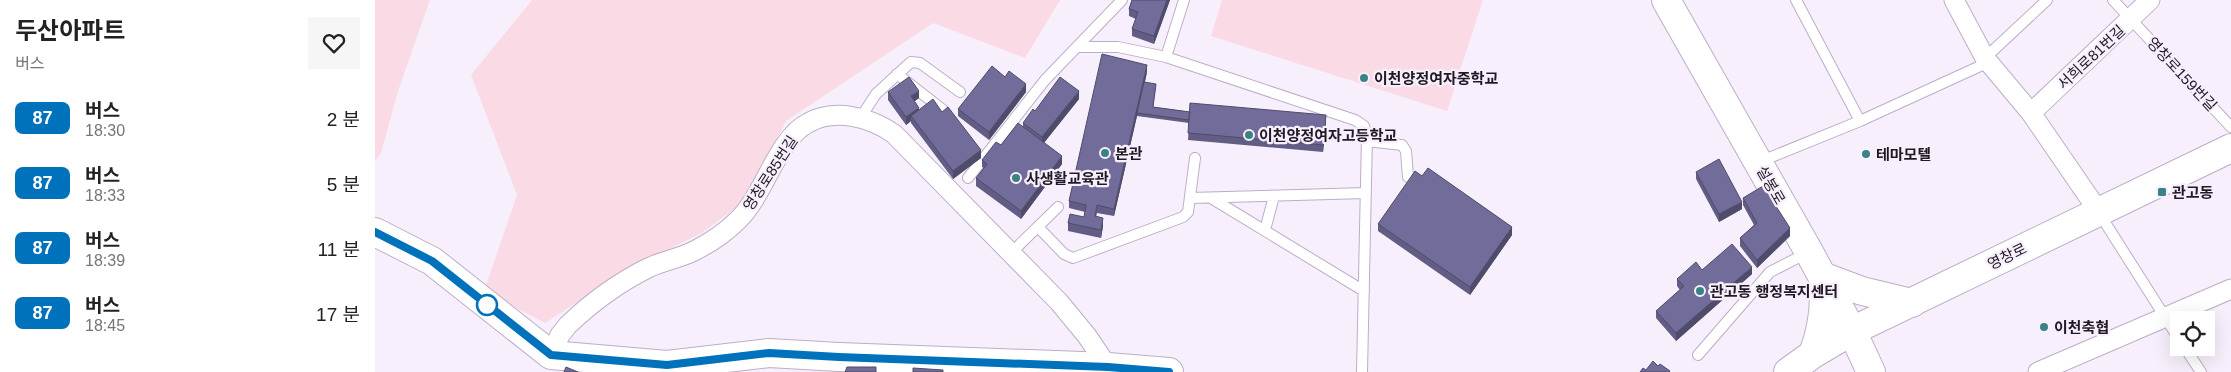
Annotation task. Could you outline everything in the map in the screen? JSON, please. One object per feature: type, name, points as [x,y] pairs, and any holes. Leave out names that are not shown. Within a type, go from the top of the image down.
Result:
[{"type":"street","name":"설봉로","points":[[1666,0],[1809,252],[1852,331],[1871,372]]},
{"type":"street","points":[[1954,0],[1987,60],[2031,113],[2099,212]]},
{"type":"street","name":"서희로81번길","points":[[2031,113],[2150,0]]},
{"type":"street","name":"영창로85번길","points":[[547,364],[560,334],[568,325],[629,278],[651,267],[695,251],[738,220],[757,196],[790,137],[808,123],[825,117],[861,117],[873,121],[894,134],[1059,302],[1087,336],[1108,367]]},
{"type":"street","name":"영창로","points":[[1788,372],[1813,354],[1852,331],[2231,148]]},
{"type":"street","points":[[375,232],[432,261],[547,364],[666,368],[761,352],[837,365],[989,368],[1108,367],[1169,372]]},
{"type":"street","points":[[1813,354],[1823,320],[1825,302],[1822,276],[1862,291],[1912,303]]},
{"type":"street","points":[[2038,372],[2231,289]]},
{"type":"lane","points":[[968,178],[1045,80],[1122,0]]},
{"type":"lane","points":[[1165,57],[1184,0]]},
{"type":"lane","points":[[1795,0],[1860,121]]},
{"type":"lane","points":[[1759,163],[1860,121],[1987,60],[2047,0]]},
{"type":"lane","name":"영창로159번길","points":[[2113,0],[2231,127]]},
{"type":"lane","points":[[1078,47],[1118,47],[1165,57],[1360,123],[1366,131],[1367,141],[1362,372]]},
{"type":"lane","points":[[861,117],[876,94],[911,62],[917,62],[960,92]]},
{"type":"lane","points":[[897,74],[943,110]]},
{"type":"lane","points":[[1367,141],[1402,145],[1406,151],[1409,176]]},
{"type":"lane","points":[[1038,227],[1064,254],[1073,258],[1183,217],[1188,212],[1195,158]]},
{"type":"lane","points":[[1190,198],[1366,193]]},
{"type":"lane","points":[[1265,230],[1274,196]]},
{"type":"lane","points":[[1211,198],[1364,291]]},
{"type":"lane","points":[[1011,254],[1057,207]]},
{"type":"lane","points":[[2099,212],[2170,326]]},
{"type":"lane","points":[[1698,355],[1770,272],[1809,252]]},
{"type":"lane","points":[[2190,356],[2201,372]]},
{"type":"shaded area","points":[[375,0],[430,0],[398,91],[381,153],[375,161]]},
{"type":"shaded area","points":[[532,0],[1060,0],[1025,58],[933,23],[786,121],[746,200],[702,233],[628,269],[545,323],[484,291],[517,195],[471,75]]},
{"type":"shaded area","name":"이천양정여자중학교","points":[[1222,0],[1483,0],[1447,111],[1211,36]]},
{"type":"building","points":[[1132,0],[1167,0],[1154,36],[1132,29],[1138,12],[1129,9]]},
{"type":"building","name":"본관","points":[[1102,54],[1147,65],[1114,209],[1097,205],[1095,216],[1103,218],[1101,230],[1068,223],[1070,214],[1084,217],[1086,205],[1069,201]]},
{"type":"building","points":[[992,66],[1005,77],[1009,71],[1026,84],[989,132],[958,109]]},
{"type":"building","points":[[909,77],[919,91],[911,96],[919,108],[906,117],[888,92]]},
{"type":"building","points":[[1060,77],[1079,91],[1042,137],[1023,123],[1033,109],[1035,111]]},
{"type":"building","points":[[1144,82],[1156,84],[1153,107],[1190,112],[1189,120],[1137,113]]},
{"type":"building","points":[[933,99],[942,112],[948,107],[981,150],[953,171],[911,116]]},
{"type":"building","points":[[1190,103],[1326,115],[1323,145],[1188,133]]},
{"type":"building","name":"사생활교육관","points":[[1018,123],[1062,156],[1021,211],[976,178],[987,164],[982,160],[996,142],[1001,145]]},
{"type":"building","points":[[1719,159],[1742,202],[1719,214],[1696,172]]},
{"type":"building","points":[[1428,168],[1512,227],[1470,287],[1378,224],[1415,171],[1422,176]]},
{"type":"building","points":[[1763,186],[1790,228],[1757,260],[1740,238],[1757,223],[1743,198]]},
{"type":"building","points":[[1732,244],[1752,267],[1676,333],[1656,311],[1684,286],[1677,279],[1696,262],[1702,270]]},
{"type":"building","points":[[1653,361],[1658,366],[1660,364],[1670,371],[1640,372],[1643,368],[1646,370]]},
{"type":"building","points":[[566,367],[578,372],[564,372]]},
{"type":"building","points":[[847,367],[876,367],[876,372],[845,372]]},
{"type":"building","points":[[913,368],[943,370],[943,372],[913,372]]},
{"type":"bus line","name":"87","points":[[375,232],[432,261],[537,346],[551,355],[667,365],[761,352],[989,364],[1108,367],[1169,372]]},
{"type":"place","name":"이천양정여자중학교","points":[[1364,78]]},
{"type":"place","name":"이천양정여자고등학교","points":[[1249,135]]},
{"type":"place","name":"본관","points":[[1105,153]]},
{"type":"place","name":"테마모텔","points":[[1866,154]]},
{"type":"place","name":"사생활교육관","points":[[1016,178]]},
{"type":"place","name":"관고동","points":[[2162,192]]},
{"type":"place","name":"관고동 행정복지센터","points":[[1700,291]]},
{"type":"place","name":"이천축협","points":[[2044,327]]}]
